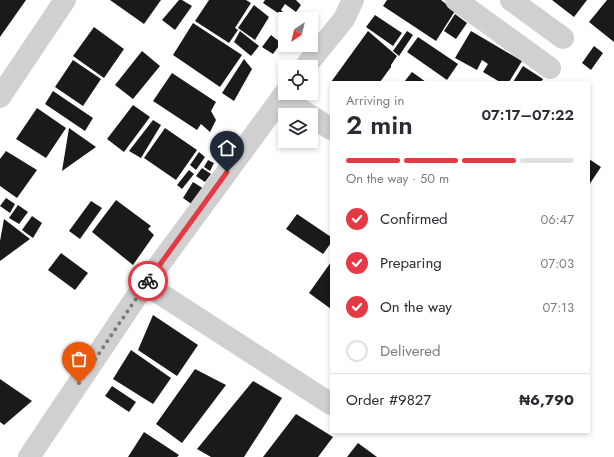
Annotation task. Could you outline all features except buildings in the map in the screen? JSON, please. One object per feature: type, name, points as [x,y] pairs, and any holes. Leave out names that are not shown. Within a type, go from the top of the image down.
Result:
[{"type":"street","points":[[0,97],[65,0]]},
{"type":"street","points":[[312,60],[344,19],[354,0]]},
{"type":"street","points":[[456,0],[550,68]]},
{"type":"street","points":[[511,0],[563,38]]},
{"type":"street","points":[[29,457],[145,284],[279,100]]},
{"type":"street","points":[[289,100],[300,108]]},
{"type":"street","points":[[318,121],[330,128]]},
{"type":"street","points":[[145,284],[330,403]]},
{"type":"way so far","points":[[79,383],[148,281]]},
{"type":"route","points":[[148,281],[227,172]]}]
